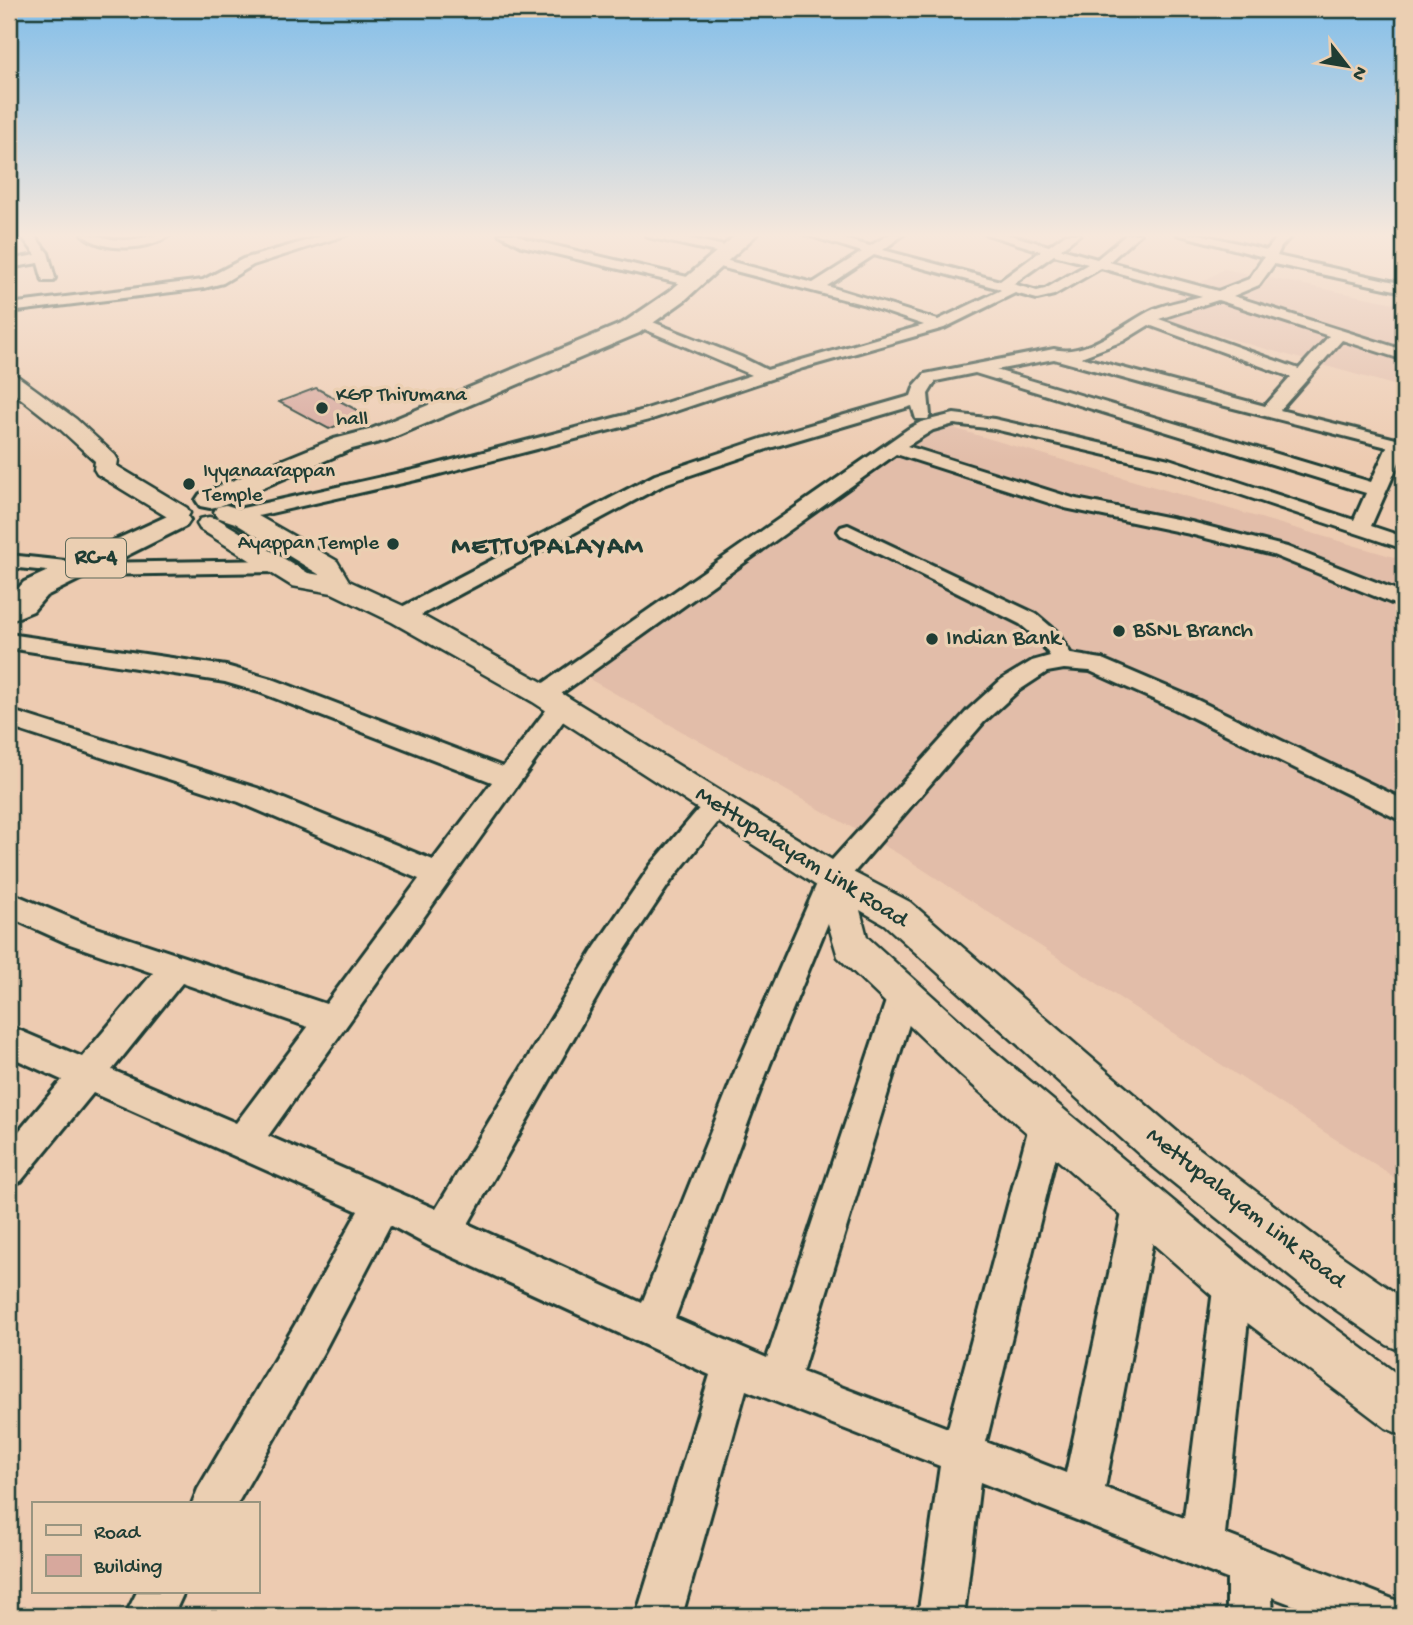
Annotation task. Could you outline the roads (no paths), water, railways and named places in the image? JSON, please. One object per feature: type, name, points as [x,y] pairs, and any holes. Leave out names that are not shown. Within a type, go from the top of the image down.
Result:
[{"type":"main road","points":[[15,608],[48,594],[84,568],[203,513],[267,490],[352,452],[378,435],[640,322],[658,310]]},
{"type":"street","points":[[888,310],[939,325]]},
{"type":"street","points":[[203,513],[511,451],[643,416],[939,325],[967,310]]},
{"type":"street","points":[[1067,357],[1118,338],[1146,319],[1168,310]]},
{"type":"street","points":[[1261,310],[1404,355]]},
{"type":"street","points":[[1146,319],[1302,376]]},
{"type":"street","points":[[640,322],[736,360],[767,376]]},
{"type":"street","points":[[1269,412],[1338,335]]},
{"type":"street","points":[[927,426],[919,399],[923,384],[931,377],[1043,354],[1067,357],[1401,445],[1360,528]]},
{"type":"street","points":[[975,368],[1377,490]]},
{"type":"street","points":[[9,379],[68,424],[107,460],[106,469],[328,567],[338,586]]},
{"type":"street","points":[[402,616],[661,479],[767,443],[919,399]]},
{"type":"street","points":[[243,1143],[509,779],[552,701],[927,426],[954,419],[966,420],[1144,458],[1404,543]]},
{"type":"street","points":[[894,448],[1072,505],[1202,530],[1280,551],[1404,601]]},
{"type":"street","name":"Mettupalayam Link Road","points":[[203,513],[301,580],[338,586],[402,616],[552,701],[833,878],[897,913],[1165,1149],[1320,1270],[1404,1328]]},
{"type":"street","points":[[848,531],[1028,619],[1048,636],[1063,661]]},
{"type":"street","points":[[9,561],[84,568],[278,566]]},
{"type":"street","points":[[9,641],[236,677],[267,685],[509,779]]},
{"type":"street","points":[[652,1328],[754,1064],[833,878],[976,716],[1010,685],[1040,666],[1063,661],[1094,664],[1404,812]]},
{"type":"street","points":[[9,718],[248,795],[439,875]]},
{"type":"street","points":[[442,1233],[605,956],[661,873],[717,805]]},
{"type":"street","points":[[833,878],[851,947],[1047,1123],[1233,1282],[1404,1410]]},
{"type":"street","points":[[9,904],[77,934],[334,1021]]},
{"type":"street","points":[[9,1169],[177,967]]},
{"type":"street","points":[[779,1382],[903,995]]},
{"type":"street","points":[[9,1041],[89,1073],[382,1203],[733,1365],[1379,1616]]},
{"type":"street","points":[[942,1616],[962,1454],[1047,1123]]},
{"type":"street","points":[[214,1502],[310,1337],[382,1203]]},
{"type":"street","points":[[1081,1500],[1142,1204]]},
{"type":"street","points":[[1202,1546],[1233,1282]]},
{"type":"street","points":[[659,1616],[733,1365]]},
{"type":"street","points":[[1249,1565],[1250,1616]]},
{"type":"street","points":[[148,1616],[161,1594]]},
{"type":"place","name":"KGP Thirumana hall","points":[[322,408]]},
{"type":"place","name":"Iyyanaarappan Temple","points":[[189,484]]},
{"type":"place","name":"Ayappan Temple","points":[[393,544]]},
{"type":"place","name":"BSNL Branch","points":[[1119,631]]},
{"type":"place","name":"Indian Bank","points":[[932,639]]},
{"type":"district","name":"METTUPALAYAM","points":[[548,548]]}]
